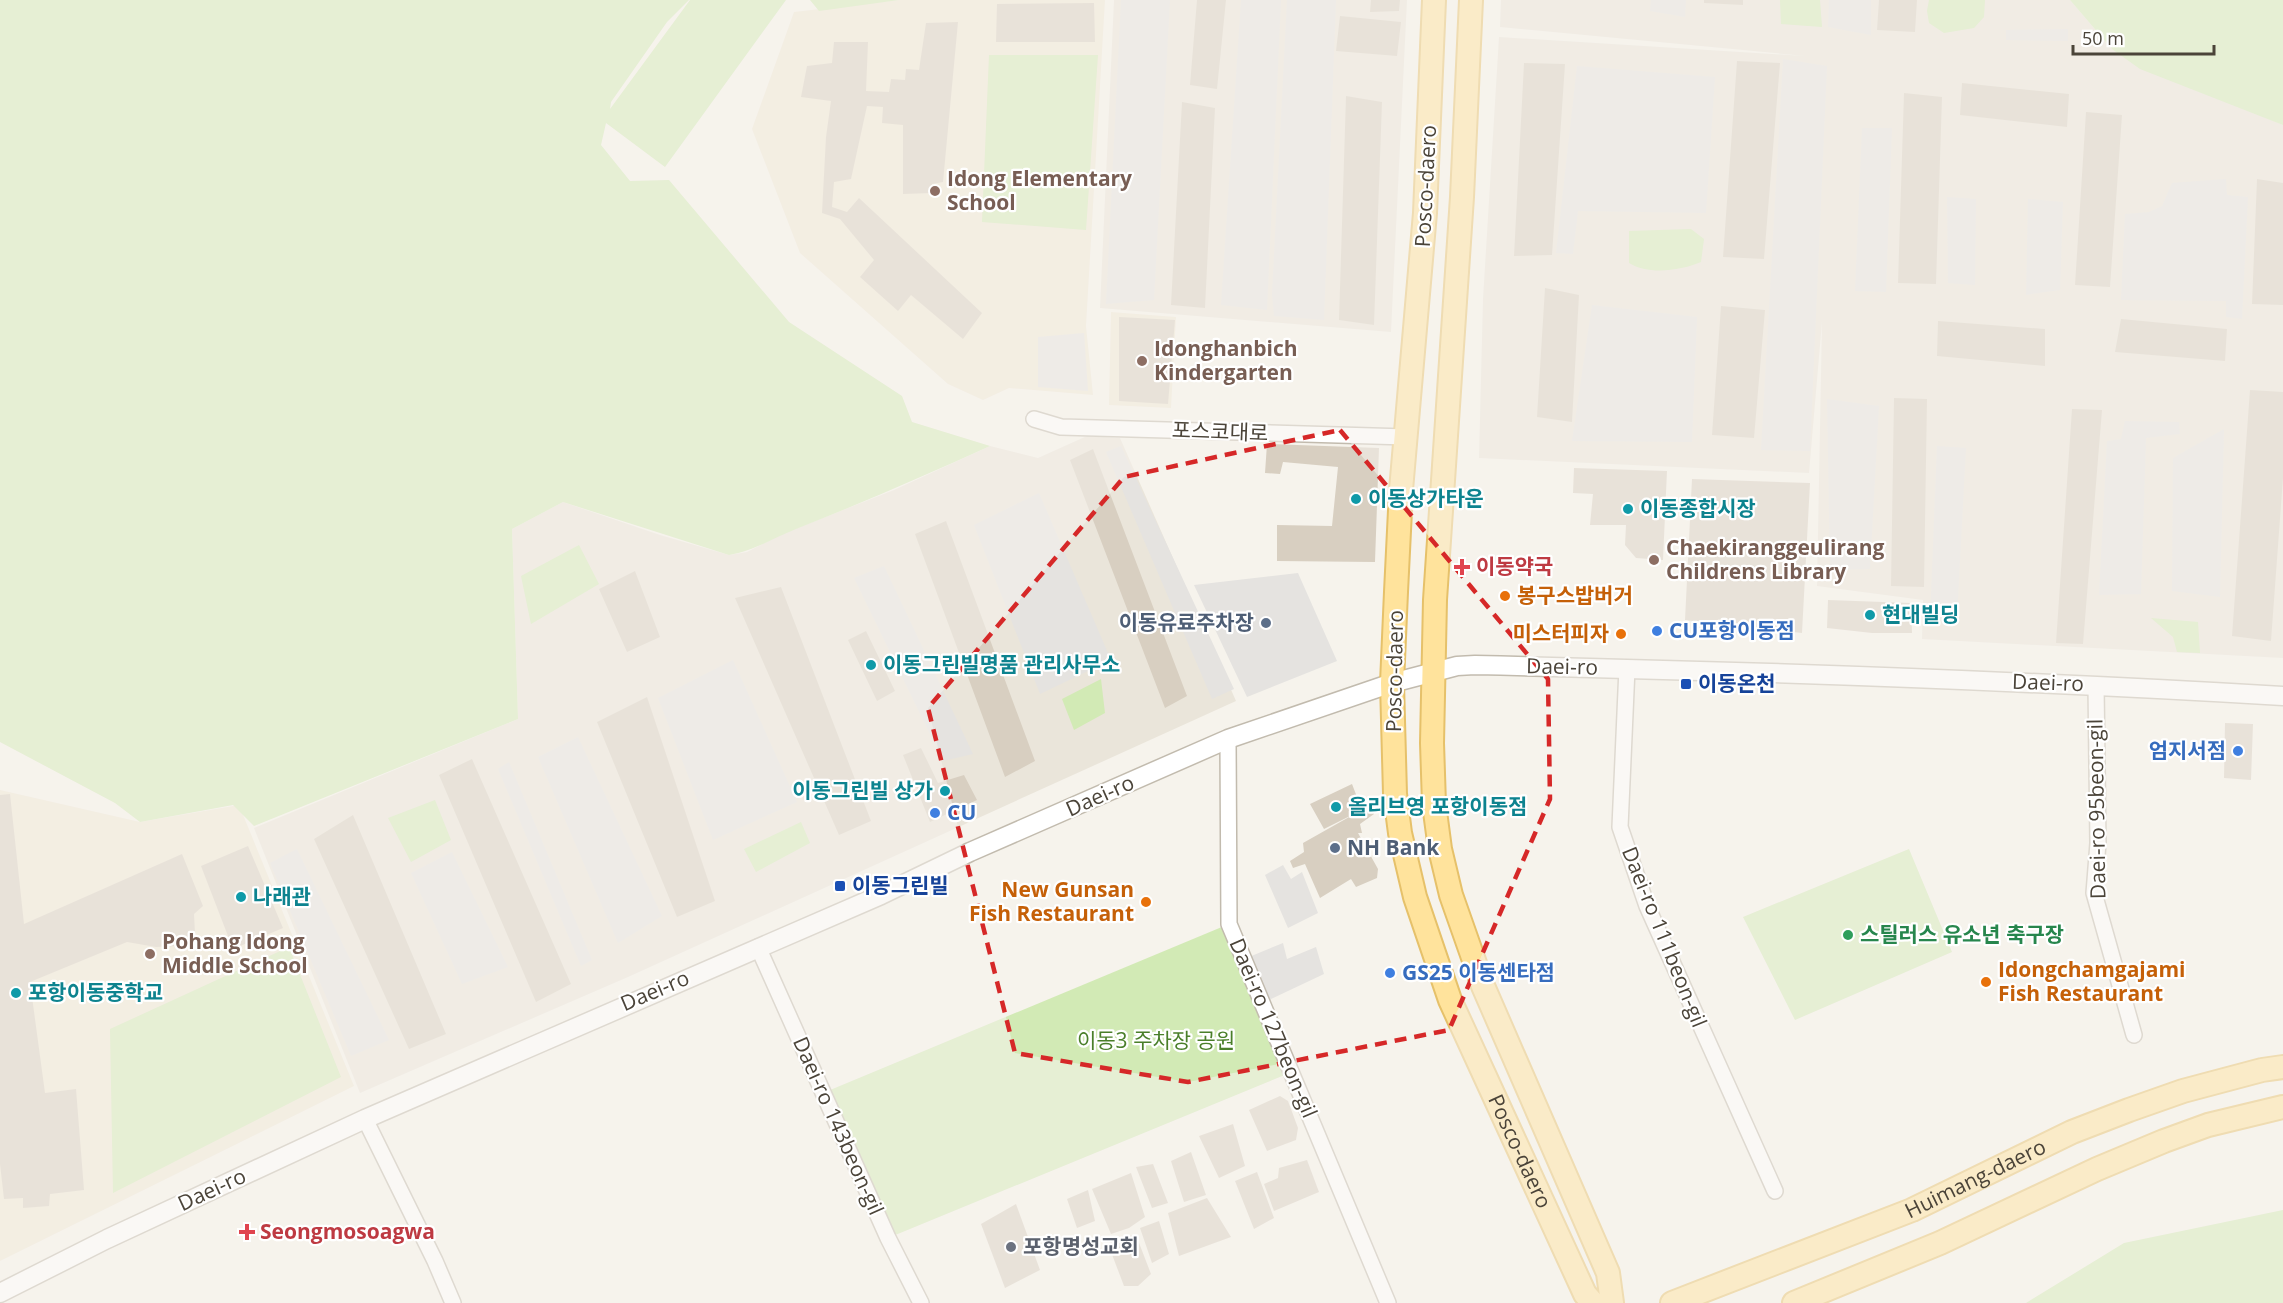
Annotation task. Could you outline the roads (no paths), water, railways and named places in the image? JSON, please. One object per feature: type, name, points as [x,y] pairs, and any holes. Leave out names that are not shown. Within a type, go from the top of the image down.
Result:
[{"type":"main road","name":"Posco-daero","points":[[1434,0],[1425,213],[1401,490],[1392,683],[1395,794],[1400,834],[1427,936],[1466,1036],[1585,1294],[1593,1303]]},
{"type":"main road","name":"Posco-daero","points":[[1471,0],[1462,197],[1435,600],[1432,743],[1434,804],[1440,849],[1451,895],[1483,986],[1608,1273],[1612,1303]]},
{"type":"main road","points":[[1417,312],[1438,305],[1453,313]]},
{"type":"main road","name":"Huimang-daero","points":[[1672,1303],[1912,1210],[2072,1132],[2194,1088],[2262,1070],[2283,1067]]},
{"type":"main road","name":"Huimang-daero","points":[[1794,1303],[1940,1243],[2097,1169],[2164,1141],[2208,1125],[2283,1107]]},
{"type":"street","name":"포스코대로","points":[[1034,419],[1061,428],[1407,437]]},
{"type":"street","name":"Daei-ro","points":[[0,1293],[107,1239],[365,1119],[880,895],[970,852],[1228,739],[1392,683],[1457,666],[1475,664],[1627,668],[2096,685],[2283,696]]},
{"type":"street","name":"Daei-ro 111beon-gil","points":[[1627,668],[1620,827],[1647,906],[1775,1191]]},
{"type":"street","name":"Daei-ro 95beon-gil","points":[[2096,685],[2098,843],[2094,893],[2134,1035]]},
{"type":"street","name":"Daei-ro 127beon-gil","points":[[1228,739],[1229,924],[1388,1303]]},
{"type":"street","name":"Daei-ro 143beon-gil","points":[[758,947],[888,1238],[921,1303]]},
{"type":"street","points":[[365,1119],[435,1261],[453,1303]]},
{"type":"place","name":"Idong Elementary School","points":[[935,191]]},
{"type":"place","name":"Idonghanbich Kindergarten","points":[[1142,361]]},
{"type":"place","name":"이동상가타운","points":[[1356,499]]},
{"type":"place","name":"이동종합시장","points":[[1628,509]]},
{"type":"place","name":"Chaekiranggeulirang Childrens Library","points":[[1654,560]]},
{"type":"place","name":"이동약국","points":[[1462,567]]},
{"type":"place","name":"봉구스밥버거","points":[[1505,596]]},
{"type":"place","name":"현대빌딩","points":[[1870,615]]},
{"type":"place","name":"이동유료주차장","points":[[1266,623]]},
{"type":"place","name":"CU포항이동점","points":[[1657,631]]},
{"type":"place","name":"미스터피자","points":[[1621,634]]},
{"type":"place","name":"이동그린빌명품 관리사무소","points":[[871,665]]},
{"type":"place","name":"이동온천","points":[[1686,684]]},
{"type":"place","name":"엄지서점","points":[[2238,751]]},
{"type":"place","name":"이동그린빌 상가","points":[[945,791]]},
{"type":"place","name":"올리브영 포항이동점","points":[[1336,807]]},
{"type":"place","name":"CU","points":[[935,813]]},
{"type":"place","name":"NH Bank","points":[[1335,848]]},
{"type":"place","name":"이동그린빌","points":[[840,886]]},
{"type":"place","name":"나래관","points":[[241,897]]},
{"type":"place","name":"New Gunsan Fish Restaurant","points":[[1146,902]]},
{"type":"place","name":"스틸러스 유소년 축구장","points":[[1848,935]]},
{"type":"place","name":"Pohang Idong Middle School","points":[[150,954]]},
{"type":"place","name":"GS25 이동센타점","points":[[1390,973]]},
{"type":"place","name":"Idongchamgajami Fish Restaurant","points":[[1986,982]]},
{"type":"place","name":"포항이동중학교","points":[[16,993]]},
{"type":"place","name":"Seongmosoagwa","points":[[247,1232]]},
{"type":"place","name":"포항명성교회","points":[[1011,1247]]},
{"type":"park label","name":"이동3 주차장 공원","points":[[1156,1041]]}]
